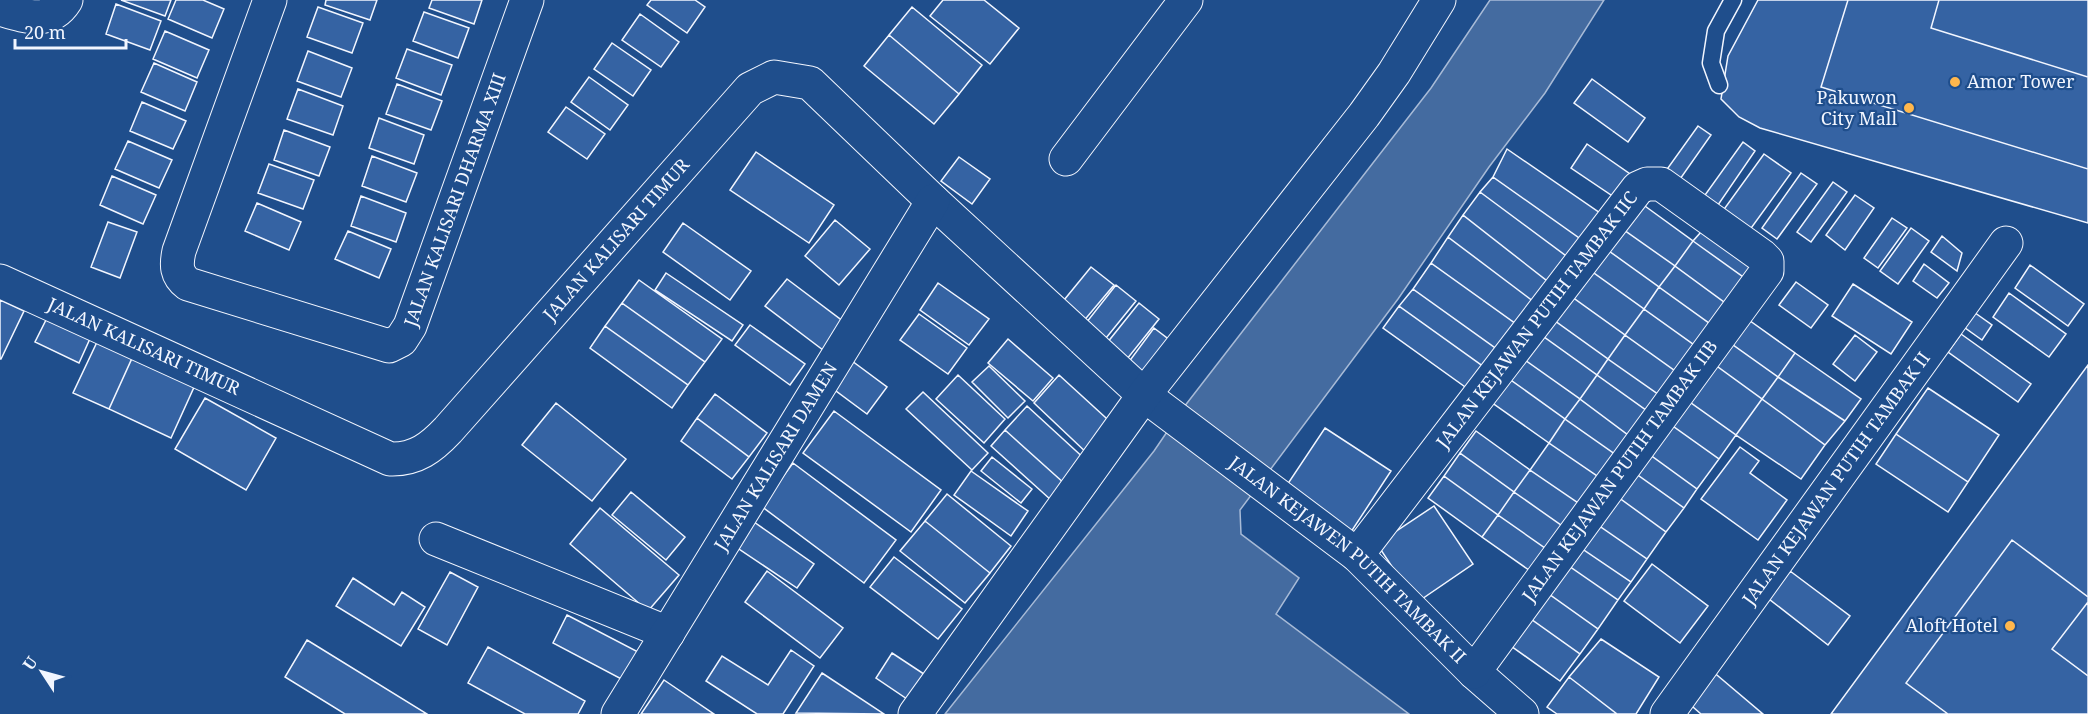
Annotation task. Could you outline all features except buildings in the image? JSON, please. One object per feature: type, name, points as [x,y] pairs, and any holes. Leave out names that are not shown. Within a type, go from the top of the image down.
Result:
[{"type":"street","points":[[0,9],[34,19],[46,16],[58,9],[66,0]]},
{"type":"street","name":"JALAN KALISARI DHARMA XIII","points":[[270,0],[179,251],[177,272],[188,284],[389,346],[401,340],[410,326],[527,0]]},
{"type":"street","points":[[1066,159],[1186,0]]},
{"type":"street","points":[[915,714],[1156,404],[1394,73],[1439,0]]},
{"type":"street","name":"JALAN KALISARI TIMUR","points":[[0,282],[390,459],[402,459],[423,452],[442,436],[750,89],[774,76],[810,83],[933,201],[1156,404]]},
{"type":"street","name":"JALAN KEJAWAN PUTIH TAMBAK IIC","points":[[1357,555],[1638,188],[1647,184],[1661,184],[1762,256],[1767,261],[1767,271]]},
{"type":"street","name":"JALAN KALISARI DAMEN","points":[[618,714],[933,201]]},
{"type":"street","name":"JALAN KEJAWAN PUTIH TAMBAK II","points":[[1666,714],[2006,243]]},
{"type":"street","name":"JALAN KEJAWAN PUTIH TAMBAK IIB","points":[[1474,672],[1767,271]]},
{"type":"street","name":"JALAN KEJAWEN PUTIH TAMBAK II","points":[[1156,404],[1357,555],[1474,672],[1522,714]]},
{"type":"street","points":[[436,540],[668,633]]},
{"type":"lane","points":[[1719,85],[1711,63],[1716,31],[1733,0]]},
{"type":"water","points":[[1490,0],[1604,0],[1545,93],[1489,167],[1398,299],[1240,510],[1241,534],[1299,578],[1276,614],[1409,714],[945,714],[1154,451],[1184,407],[1431,88]]},
{"type":"place","name":"Amor Tower","points":[[1955,82]]},
{"type":"place","name":"Pakuwon City Mall","points":[[1909,108]]},
{"type":"place","name":"Aloft Hotel","points":[[2010,626]]}]
